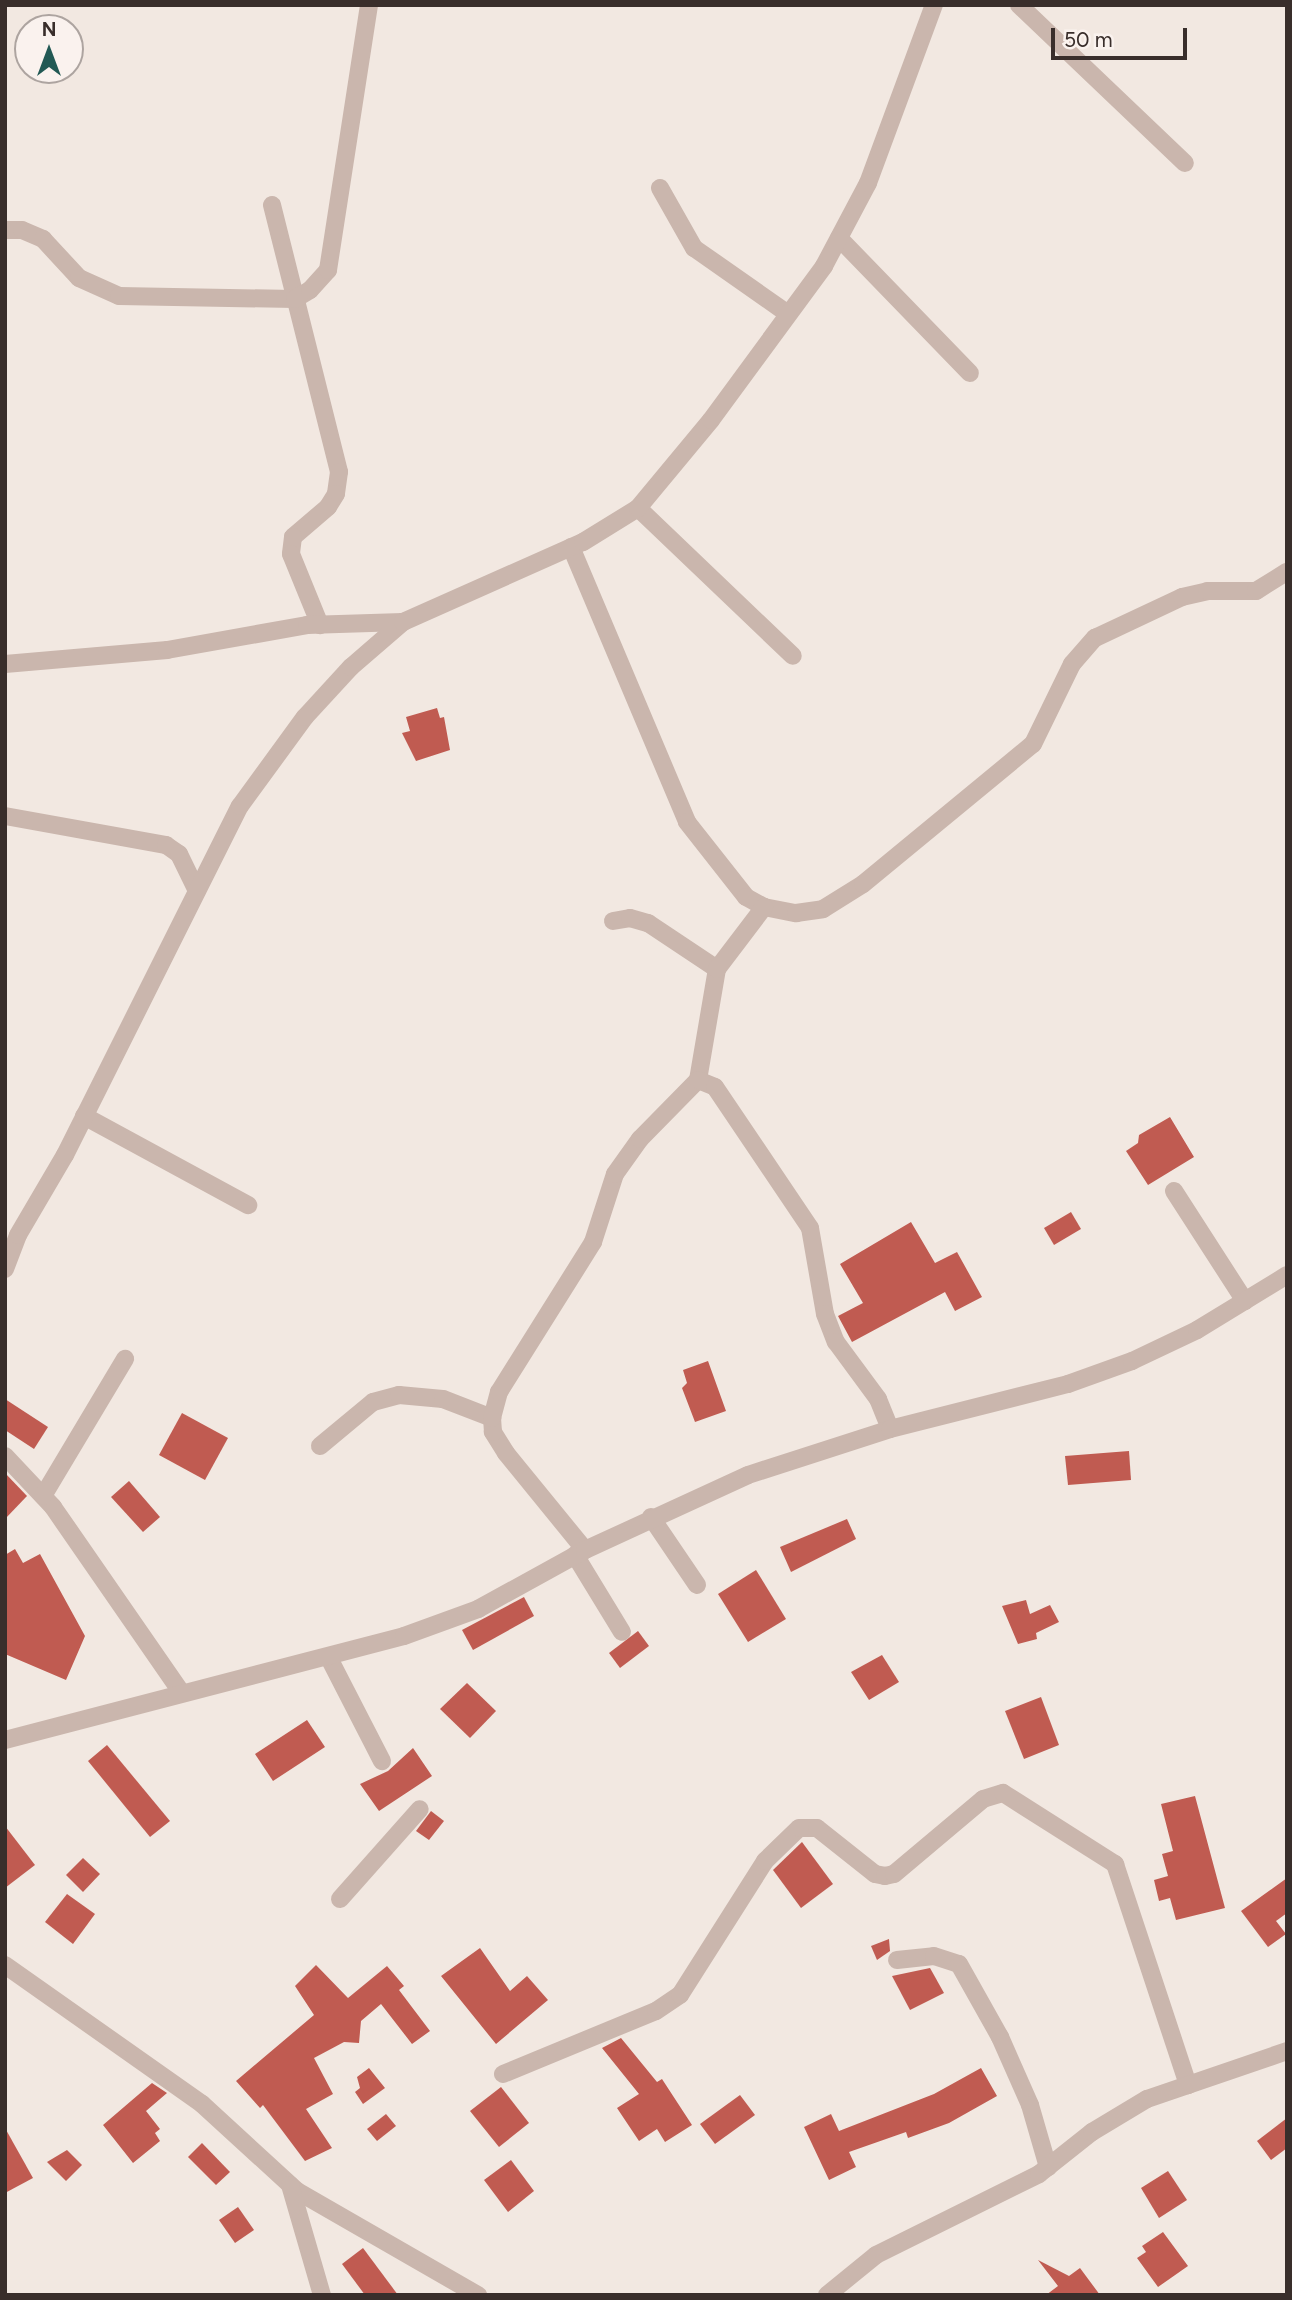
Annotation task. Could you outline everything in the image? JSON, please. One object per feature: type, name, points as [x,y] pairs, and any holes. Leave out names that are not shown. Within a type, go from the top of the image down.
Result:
[{"type":"street","points":[[5,230],[22,230],[44,239],[79,278],[119,296],[295,299],[310,290],[328,271],[369,5]]},
{"type":"street","points":[[5,1269],[18,1235],[84,1116],[240,806],[305,717],[351,667],[403,622],[571,547],[638,508],[711,420],[824,266],[868,183],[934,5]]},
{"type":"street","points":[[1019,5],[1185,163]]},
{"type":"street","points":[[660,188],[694,248],[787,313]]},
{"type":"street","points":[[272,205],[339,472],[336,494],[328,508],[293,537],[291,554],[320,625]]},
{"type":"street","points":[[839,238],[970,373]]},
{"type":"street","points":[[638,508],[793,656]]},
{"type":"street","points":[[571,547],[687,821],[746,897],[764,907],[796,913],[823,909],[863,884],[1033,744],[1072,664],[1095,638],[1182,597],[1207,591],[1256,591],[1287,572]]},
{"type":"street","points":[[5,664],[167,650],[320,625],[403,622]]},
{"type":"street","points":[[5,816],[166,845],[179,854],[197,891]]},
{"type":"street","points":[[622,1632],[580,1552],[493,1432],[492,1418],[499,1392],[593,1242],[615,1174],[640,1139],[698,1080],[717,969],[764,907]]},
{"type":"street","points":[[613,921],[630,918],[648,923],[717,969]]},
{"type":"street","points":[[698,1080],[715,1087],[810,1228],[825,1314],[836,1342],[878,1399],[890,1429]]},
{"type":"street","points":[[84,1116],[248,1205]]},
{"type":"street","points":[[1174,1191],[1245,1301]]},
{"type":"street","points":[[5,1740],[182,1693],[329,1658],[478,1609],[580,1552],[651,1517],[748,1475],[890,1429],[1068,1384],[1132,1361],[1245,1301],[1287,1275]]},
{"type":"street","points":[[44,1496],[125,1359]]},
{"type":"street","points":[[320,1446],[373,1402],[399,1395],[432,1397],[492,1418]]},
{"type":"street","points":[[5,1456],[44,1496],[182,1693]]},
{"type":"street","points":[[651,1517],[697,1585]]},
{"type":"street","points":[[329,1658],[382,1761]]},
{"type":"street","points":[[503,2074],[656,2011],[680,1995],[765,1861],[799,1828],[817,1828],[875,1874],[885,1876],[894,1874],[983,1799],[1003,1793],[1115,1864],[1188,2085]]},
{"type":"street","points":[[340,1899],[420,1809]]},
{"type":"street","points":[[897,1960],[934,1956],[959,1964],[1000,2037],[1030,2105],[1048,2167]]},
{"type":"street","points":[[5,1965],[202,2104],[290,2185],[478,2295]]},
{"type":"street","points":[[827,2295],[876,2255],[1048,2167],[1093,2132],[1147,2099],[1287,2051]]},
{"type":"street","points":[[290,2185],[322,2295]]},
{"type":"building","points":[[437,708],[440,718],[444,717],[450,750],[416,761],[402,733],[410,731],[406,717]]},
{"type":"building","points":[[1170,1117],[1194,1157],[1148,1185],[1126,1151],[1138,1143],[1139,1135]]},
{"type":"building","points":[[1071,1212],[1081,1229],[1054,1245],[1044,1228]]},
{"type":"building","points":[[911,1222],[935,1263],[957,1252],[982,1297],[955,1311],[945,1292],[852,1342],[838,1316],[863,1303],[840,1264]]},
{"type":"building","points":[[708,1361],[726,1411],[695,1422],[682,1388],[687,1383],[683,1370]]},
{"type":"building","points":[[5,1399],[48,1427],[34,1449],[5,1430]]},
{"type":"building","points":[[182,1413],[228,1438],[205,1480],[159,1455]]},
{"type":"building","points":[[1129,1451],[1131,1480],[1068,1485],[1065,1456]]},
{"type":"building","points":[[5,1473],[27,1496],[5,1519]]},
{"type":"building","points":[[129,1481],[160,1517],[143,1532],[111,1497]]},
{"type":"building","points":[[847,1519],[856,1539],[791,1572],[780,1547]]},
{"type":"building","points":[[15,1549],[23,1563],[40,1554],[85,1636],[66,1680],[5,1654],[5,1555]]},
{"type":"building","points":[[756,1570],[786,1619],[748,1642],[718,1594]]},
{"type":"building","points":[[524,1597],[534,1616],[473,1650],[462,1630]]},
{"type":"building","points":[[1026,1600],[1030,1614],[1050,1605],[1059,1622],[1036,1633],[1037,1639],[1018,1644],[1002,1606]]},
{"type":"building","points":[[638,1631],[649,1646],[620,1668],[609,1653]]},
{"type":"building","points":[[882,1655],[899,1682],[869,1700],[851,1672]]},
{"type":"building","points":[[467,1683],[496,1711],[470,1738],[440,1709]]},
{"type":"building","points":[[1041,1697],[1059,1745],[1024,1759],[1005,1711]]},
{"type":"building","points":[[307,1720],[325,1747],[273,1781],[255,1754]]},
{"type":"building","points":[[107,1745],[170,1821],[150,1837],[88,1761]]},
{"type":"building","points":[[413,1748],[432,1776],[379,1811],[360,1784],[388,1771]]},
{"type":"building","points":[[1195,1796],[1225,1908],[1176,1920],[1170,1898],[1159,1901],[1154,1880],[1168,1876],[1162,1854],[1173,1851],[1161,1804]]},
{"type":"building","points":[[431,1811],[444,1821],[429,1840],[416,1831]]},
{"type":"building","points":[[5,1826],[35,1865],[5,1888]]},
{"type":"building","points":[[802,1842],[833,1884],[801,1908],[773,1870]]},
{"type":"building","points":[[83,1858],[100,1874],[83,1892],[66,1875]]},
{"type":"building","points":[[1287,1878],[1287,1913],[1276,1921],[1286,1934],[1268,1947],[1241,1911]]},
{"type":"building","points":[[67,1894],[95,1914],[73,1944],[45,1922]]},
{"type":"building","points":[[889,1939],[890,1951],[877,1960],[871,1946]]},
{"type":"building","points":[[480,1948],[510,1991],[527,1976],[548,2000],[496,2044],[441,1976]]},
{"type":"building","points":[[316,1965],[348,1998],[387,1966],[404,1986],[399,1990],[430,2031],[412,2044],[381,2004],[361,2021],[359,2043],[344,2042],[314,2058],[333,2094],[306,2109],[332,2148],[305,2161],[263,2105],[260,2108],[236,2081],[314,2015],[295,1986]]},
{"type":"building","points":[[930,1968],[944,1993],[910,2010],[892,1976]]},
{"type":"building","points":[[621,2038],[657,2082],[662,2079],[692,2125],[665,2142],[657,2129],[639,2141],[617,2108],[639,2094],[602,2048]]},
{"type":"building","points":[[369,2068],[385,2088],[363,2104],[355,2092],[360,2088],[357,2077]]},
{"type":"building","points":[[981,2068],[997,2096],[949,2123],[908,2138],[906,2132],[849,2152],[856,2167],[829,2180],[804,2127],[831,2114],[839,2131],[934,2094]]},
{"type":"building","points":[[152,2083],[167,2093],[146,2111],[160,2129],[155,2133],[160,2141],[133,2163],[103,2125]]},
{"type":"building","points":[[501,2087],[529,2123],[499,2147],[470,2111]]},
{"type":"building","points":[[740,2095],[755,2115],[715,2144],[700,2124]]},
{"type":"building","points":[[386,2114],[396,2126],[377,2141],[367,2129]]},
{"type":"building","points":[[1287,2118],[1287,2148],[1271,2160],[1257,2141]]},
{"type":"building","points":[[5,2128],[33,2178],[5,2193]]},
{"type":"building","points":[[202,2143],[230,2172],[216,2185],[188,2157]]},
{"type":"building","points":[[67,2150],[82,2165],[66,2181],[47,2162]]},
{"type":"building","points":[[511,2160],[534,2191],[508,2212],[484,2180]]},
{"type":"building","points":[[1168,2171],[1187,2200],[1159,2218],[1141,2188]]},
{"type":"building","points":[[238,2207],[254,2230],[235,2243],[219,2220]]},
{"type":"building","points":[[1163,2232],[1188,2266],[1158,2287],[1137,2258],[1146,2252],[1142,2246]]},
{"type":"building","points":[[363,2248],[398,2295],[365,2295],[342,2264]]},
{"type":"building","points":[[1038,2260],[1069,2276],[1080,2268],[1100,2295],[1046,2295],[1058,2286]]}]
